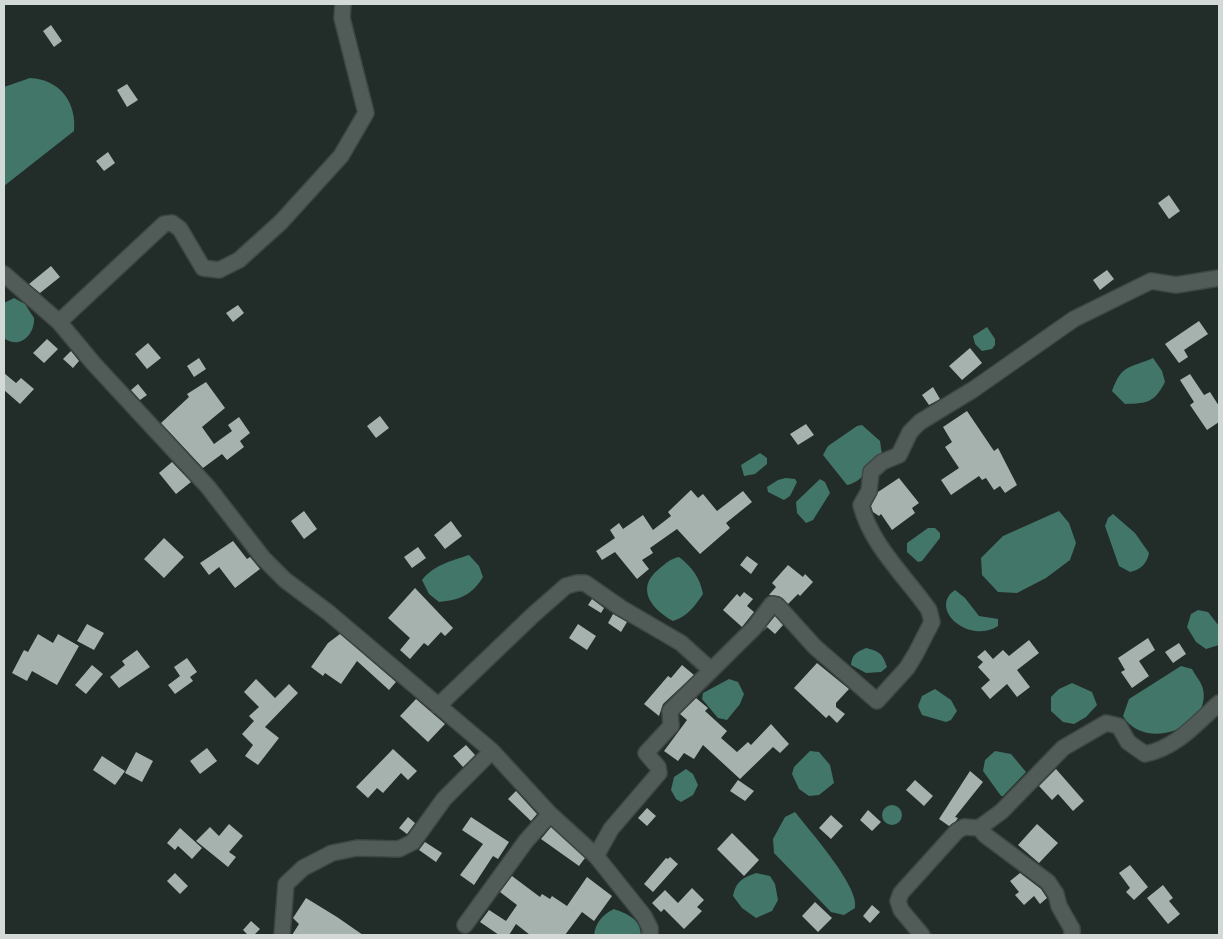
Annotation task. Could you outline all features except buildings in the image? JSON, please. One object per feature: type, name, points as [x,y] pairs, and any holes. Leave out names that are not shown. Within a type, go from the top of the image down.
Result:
[{"type":"street","points":[[59,322],[164,224],[172,223],[180,229],[203,268],[219,270],[239,260],[281,222],[341,156],[366,114],[342,18],[343,4]]},
{"type":"street","points":[[596,856],[611,829],[659,773],[658,767],[646,753],[671,726],[670,711],[736,647],[762,619],[772,604],[775,603],[815,647],[875,700],[880,700],[907,668],[932,622],[929,610],[878,541],[865,520],[861,505],[869,491],[871,472],[882,462],[899,455],[910,432],[920,422],[974,389],[1074,319],[1151,281],[1176,284],[1219,278]]},
{"type":"street","points":[[6,282],[59,322],[94,364],[208,488],[263,558],[285,580],[394,667],[492,751],[550,814],[596,856],[644,916],[650,928],[650,935]]},
{"type":"street","points":[[438,706],[533,615],[566,586],[577,583],[585,583],[621,608],[681,643],[711,670]]},
{"type":"street","points":[[922,935],[901,910],[898,901],[902,893],[957,831],[964,827],[979,828],[1002,811],[1062,748],[1106,723],[1119,726],[1128,742],[1145,754],[1151,753],[1180,739],[1219,703]]},
{"type":"street","points":[[282,935],[286,884],[303,868],[332,853],[357,848],[399,849],[413,842],[444,799],[492,751]]},
{"type":"street","points":[[465,925],[526,841],[550,814]]},
{"type":"street","points":[[979,828],[1048,882],[1056,894],[1059,906],[1072,929],[1072,935]]},
{"type":"shaded area","points":[[30,78],[50,83],[64,94],[72,111],[74,131],[4,186],[4,87]]},
{"type":"shaded area","points":[[14,298],[25,304],[34,318],[34,324],[29,335],[25,339],[15,342],[4,338],[4,303]]},
{"type":"shaded area","points":[[987,327],[995,339],[995,345],[992,349],[982,351],[975,344],[973,336]]},
{"type":"shaded area","points":[[1153,358],[1162,371],[1165,382],[1161,389],[1150,400],[1125,404],[1112,391],[1119,376],[1127,368]]},
{"type":"shaded area","points":[[862,425],[880,441],[882,455],[862,477],[847,485],[823,455],[828,446],[857,426]]},
{"type":"shaded area","points":[[760,453],[767,458],[767,464],[755,474],[744,476],[741,465]]},
{"type":"shaded area","points":[[786,478],[795,479],[797,482],[790,496],[784,500],[768,492],[767,487],[778,480]]},
{"type":"shaded area","points":[[820,479],[825,482],[830,493],[813,520],[806,523],[797,513],[796,502]]},
{"type":"shaded area","points":[[1059,511],[1069,523],[1076,543],[1070,560],[1046,578],[1017,593],[998,592],[982,575],[981,558],[1003,536]]},
{"type":"shaded area","points":[[1113,514],[1135,533],[1149,553],[1145,563],[1134,571],[1130,572],[1119,566],[1105,526],[1108,518]]},
{"type":"shaded area","points":[[928,528],[935,528],[940,533],[940,538],[922,561],[918,562],[907,552],[907,543]]},
{"type":"shaded area","points":[[469,555],[479,566],[483,577],[470,592],[459,598],[439,602],[429,594],[422,580],[427,575],[443,564]]},
{"type":"shaded area","points":[[679,557],[695,574],[703,594],[687,614],[673,621],[658,610],[649,598],[647,591],[648,583],[652,576],[668,562]]},
{"type":"shaded area","points":[[955,590],[965,598],[979,616],[998,619],[998,626],[986,631],[975,631],[964,628],[955,622],[946,606],[948,597]]},
{"type":"shaded area","points":[[1198,610],[1208,612],[1219,626],[1219,645],[1206,649],[1196,642],[1187,627],[1191,614]]},
{"type":"shaded area","points":[[866,648],[880,654],[887,667],[881,672],[866,673],[851,665],[856,654]]},
{"type":"shaded area","points":[[1181,666],[1192,669],[1203,689],[1203,703],[1197,715],[1187,724],[1174,731],[1160,734],[1146,732],[1133,727],[1123,716],[1129,699]]},
{"type":"shaded area","points":[[729,679],[738,682],[744,694],[740,704],[727,720],[718,718],[702,699],[703,693]]},
{"type":"shaded area","points":[[1072,683],[1092,692],[1097,705],[1086,717],[1074,724],[1063,722],[1051,711],[1051,697],[1059,689]]},
{"type":"shaded area","points":[[935,689],[951,700],[957,711],[951,720],[946,722],[922,715],[918,706],[922,696]]},
{"type":"shaded area","points":[[810,751],[819,752],[830,765],[834,783],[819,795],[809,796],[799,789],[792,774],[794,767]]},
{"type":"shaded area","points":[[995,751],[1011,754],[1026,772],[1003,796],[1001,796],[983,771],[985,760]]},
{"type":"shaded area","points":[[686,769],[693,774],[698,785],[693,795],[681,802],[676,799],[671,790],[674,777]]},
{"type":"shaded area","points":[[892,805],[899,808],[902,815],[899,822],[892,825],[885,822],[882,815],[885,808]]},
{"type":"shaded area","points":[[795,812],[832,859],[850,887],[855,908],[844,915],[831,912],[774,853],[773,839],[785,817]]},
{"type":"shaded area","points":[[756,873],[770,876],[775,884],[778,900],[772,911],[756,918],[742,908],[733,896],[736,887],[741,881]]},
{"type":"shaded area","points":[[614,909],[632,918],[638,924],[641,935],[594,935],[600,919]]}]
